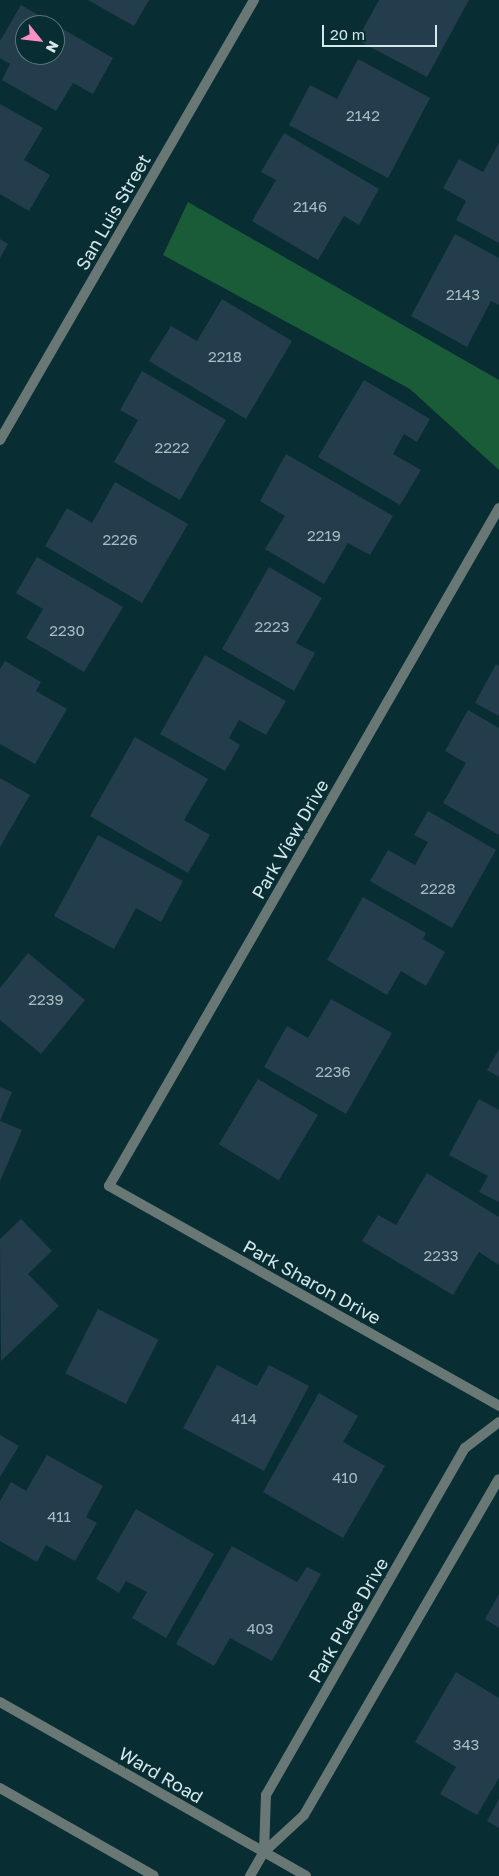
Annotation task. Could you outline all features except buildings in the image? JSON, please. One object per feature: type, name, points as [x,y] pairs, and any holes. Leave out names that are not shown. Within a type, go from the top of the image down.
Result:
[{"type":"street","name":"San Luis Street","points":[[0,440],[254,0]]},
{"type":"street","name":"Park View Drive","points":[[109,1186],[499,508]]},
{"type":"street","name":"Park Sharon Drive","points":[[109,1186],[499,1406]]},
{"type":"street","name":"Park Place Drive","points":[[264,1852],[266,1795],[465,1448],[499,1422]]},
{"type":"street","name":"Park Place Drive","points":[[250,1876],[264,1852],[304,1815],[499,1479]]},
{"type":"street","name":"Ward Road","points":[[0,1702],[306,1876]]},
{"type":"street","points":[[0,1788],[154,1876]]},
{"type":"green space","points":[[188,202],[499,380],[499,470],[410,389],[163,255]]}]
